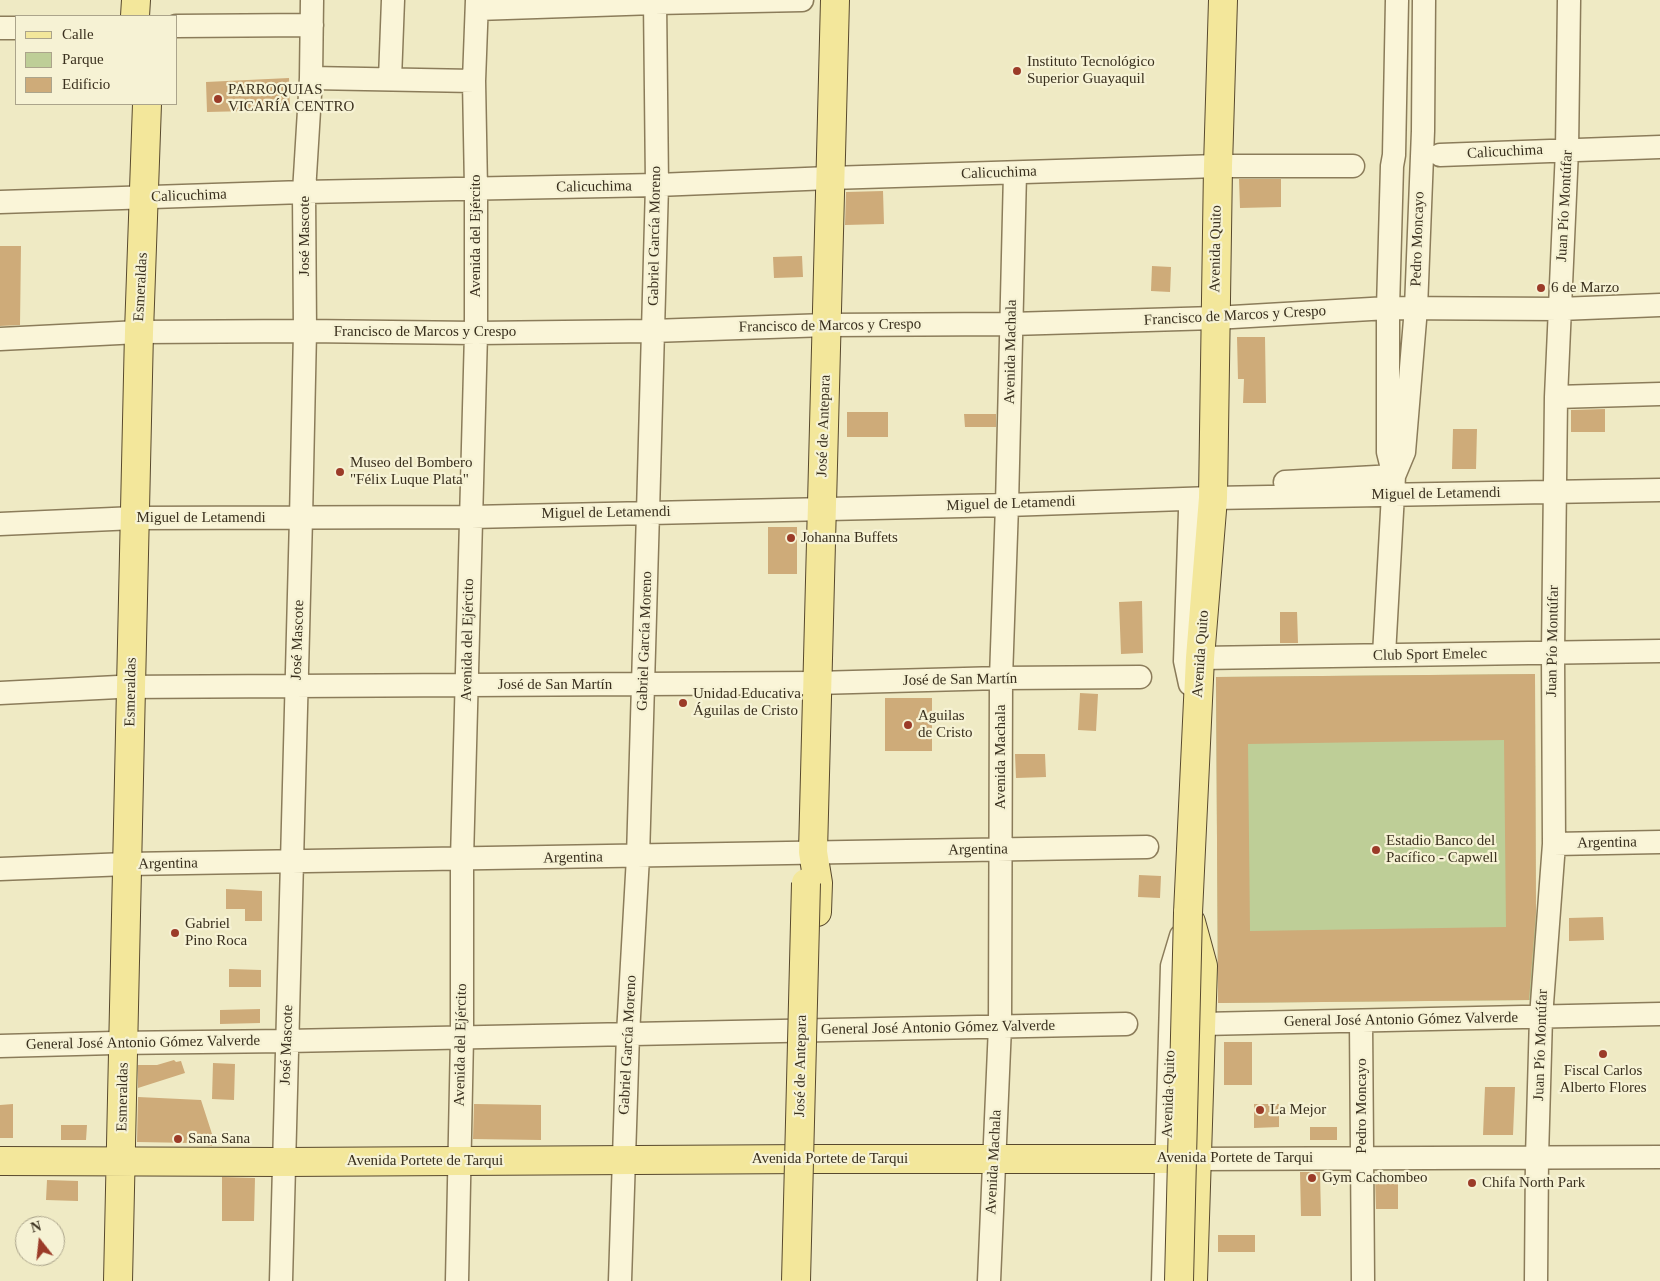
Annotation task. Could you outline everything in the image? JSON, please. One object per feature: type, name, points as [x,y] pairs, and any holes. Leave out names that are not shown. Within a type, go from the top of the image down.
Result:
[{"type":"main road","points":[[135,15],[136,0]]},
{"type":"main road","points":[[149,15],[150,0]]},
{"type":"main road","name":"José de Antepara","points":[[809,1281],[818,883],[813,852],[816,683],[835,0]]},
{"type":"main road","name":"Avenida Quito","points":[[1180,1281],[1188,911],[1200,658],[1213,498],[1218,166],[1223,0]]},
{"type":"main road","name":"Esmeraldas","points":[[133,105],[138,198]]},
{"type":"main road","name":"Esmeraldas","points":[[118,1281],[116,1161],[132,332],[138,198],[147,105]]},
{"type":"main road","name":"José de Antepara","points":[[796,1281],[806,883],[813,852]]},
{"type":"main road","name":"Avenida Quito","points":[[1188,911],[1203,966],[1193,1281]]},
{"type":"main road","name":"Avenida Portete de Tarqui","points":[[0,1161],[1196,1159]]},
{"type":"main road","name":"Esmeraldas","points":[[107,1281],[116,1161]]},
{"type":"street","name":"José Mascote","points":[[280,1281],[301,518],[305,331],[304,192],[312,0]]},
{"type":"street","points":[[390,79],[393,0]]},
{"type":"street","points":[[477,5],[802,0]]},
{"type":"street","name":"Pedro Moncayo","points":[[1394,485],[1388,452],[1388,308],[1392,166],[1394,155],[1397,0]]},
{"type":"street","name":"Pedro Moncayo","points":[[1384,656],[1394,485],[1404,452],[1416,308],[1423,131],[1424,0]]},
{"type":"street","name":"Juan Pío Montúfar","points":[[1536,1281],[1541,1017],[1554,844],[1552,653],[1556,397],[1567,150],[1569,0]]},
{"type":"street","name":"Gabriel García Moreno","points":[[620,1281],[628,1034],[638,857],[657,186],[655,1]]},
{"type":"street","name":"Avenida del Ejército","points":[[456,1281],[462,1037],[462,860],[476,333],[474,81],[477,5]]},
{"type":"street","points":[[178,26],[312,25]]},
{"type":"street","points":[[0,28],[15,28]]},
{"type":"street","points":[[310,78],[474,81]]},
{"type":"street","name":"Calicuchima","points":[[1440,155],[1660,147]]},
{"type":"street","name":"Calicuchima","points":[[0,202],[304,192],[657,186],[830,178],[1218,166],[1353,166]]},
{"type":"street","name":"Avenida Machala","points":[[989,1281],[1000,1026],[1001,678],[1015,173]]},
{"type":"street","name":"Francisco de Marcos y Crespo","points":[[0,339],[132,332],[305,331],[476,333],[652,331],[827,325],[1011,324],[1215,318],[1388,308],[1560,310],[1660,305]]},
{"type":"street","points":[[1556,397],[1660,394]]},
{"type":"street","name":"Miguel de Letamendi","points":[[0,524],[128,518],[471,517],[1007,505],[1213,498],[1394,485],[1556,492],[1660,490]]},
{"type":"street","name":"Avenida Quito","points":[[1197,720],[1185,661],[1190,511],[1213,498]]},
{"type":"street","name":"Club Sport Emelec","points":[[1200,658],[1660,651]]},
{"type":"street","name":"José de San Martín","points":[[0,693],[124,687],[643,685],[1140,677]]},
{"type":"street","name":"Argentina","points":[[1554,844],[1660,842]]},
{"type":"street","name":"Argentina","points":[[0,869],[121,864],[462,860],[1147,847]]},
{"type":"street","name":"Avenida Quito","points":[[1163,1281],[1172,966],[1188,911]]},
{"type":"street","name":"General José Antonio Gómez Valverde","points":[[1202,1024],[1660,1014]]},
{"type":"street","name":"Pedro Moncayo","points":[[1361,1021],[1363,1281]]},
{"type":"street","name":"General José Antonio Gómez Valverde","points":[[0,1046],[1126,1024]]},
{"type":"street","name":"Avenida Portete de Tarqui","points":[[1196,1159],[1537,1157],[1658,1161]]},
{"type":"green space","name":"Estadio Banco del Pacífico - Capwell","points":[[1535,674],[1536,1000],[1218,1003],[1216,677]]},
{"type":"building","points":[[289,78],[290,110],[207,112],[206,82]]},
{"type":"building","points":[[1239,179],[1281,179],[1281,207],[1240,208]]},
{"type":"building","points":[[883,191],[884,224],[845,225],[846,192]]},
{"type":"building","points":[[0,246],[21,246],[20,325],[0,326]]},
{"type":"building","points":[[802,256],[803,277],[774,278],[773,257]]},
{"type":"building","points":[[1152,266],[1171,267],[1170,292],[1151,291]]},
{"type":"building","points":[[1237,337],[1265,337],[1266,403],[1243,403],[1244,379],[1238,379]]},
{"type":"building","points":[[1605,409],[1605,432],[1571,432],[1571,410]]},
{"type":"building","points":[[847,412],[888,412],[888,437],[847,437]]},
{"type":"building","points":[[964,414],[996,414],[996,427],[965,427]]},
{"type":"building","points":[[1453,429],[1477,429],[1476,469],[1452,469]]},
{"type":"building","points":[[768,527],[797,527],[797,574],[768,574]]},
{"type":"building","points":[[1142,601],[1143,653],[1121,654],[1119,602]]},
{"type":"building","points":[[1280,612],[1297,612],[1298,643],[1280,643]]},
{"type":"building","points":[[1535,674],[1536,912],[1529,1000],[1218,1003],[1216,677]],"holes":[[[1504,740],[1506,927],[1250,931],[1248,744]]]},
{"type":"building","points":[[1080,693],[1098,694],[1096,731],[1078,730]]},
{"type":"building","name":"Aguilas de Cristo","points":[[885,698],[932,698],[932,751],[885,751]]},
{"type":"building","points":[[1015,754],[1045,754],[1046,777],[1016,778]]},
{"type":"building","points":[[1139,875],[1161,876],[1160,898],[1138,897]]},
{"type":"building","points":[[226,889],[262,891],[262,921],[245,921],[245,909],[226,909]]},
{"type":"building","points":[[1603,917],[1604,940],[1569,941],[1569,918]]},
{"type":"building","points":[[229,969],[261,970],[261,987],[229,987]]},
{"type":"building","points":[[260,1009],[260,1023],[220,1024],[220,1010]]},
{"type":"building","points":[[1224,1042],[1252,1042],[1252,1085],[1224,1085]]},
{"type":"building","points":[[174,1060],[176,1062],[181,1061],[185,1073],[138,1088],[138,1065],[157,1065]]},
{"type":"building","points":[[213,1063],[235,1064],[234,1100],[212,1099]]},
{"type":"building","points":[[1485,1087],[1515,1087],[1513,1135],[1483,1135]]},
{"type":"building","points":[[138,1097],[201,1100],[213,1137],[212,1146],[192,1143],[137,1142]]},
{"type":"building","points":[[13,1104],[13,1138],[0,1138],[0,1105]]},
{"type":"building","points":[[474,1104],[541,1105],[541,1140],[473,1139]]},
{"type":"building","points":[[1254,1104],[1279,1104],[1279,1127],[1254,1128]]},
{"type":"building","points":[[61,1125],[87,1125],[86,1140],[61,1140]]},
{"type":"building","points":[[1310,1127],[1337,1127],[1337,1140],[1310,1140]]},
{"type":"building","points":[[1300,1172],[1320,1172],[1321,1216],[1301,1216]]},
{"type":"building","points":[[1375,1176],[1398,1176],[1398,1209],[1376,1209]]},
{"type":"building","points":[[222,1177],[255,1178],[254,1221],[222,1221]]},
{"type":"building","points":[[47,1180],[78,1181],[78,1201],[46,1200]]},
{"type":"building","points":[[1218,1235],[1255,1235],[1255,1252],[1218,1252]]},
{"type":"place","name":"Instituto Tecnológico Superior Guayaquil","points":[[1017,71]]},
{"type":"place","name":"PARROQUIAS VICARÍA CENTRO","points":[[218,99]]},
{"type":"place","name":"6 de Marzo","points":[[1541,288]]},
{"type":"place","name":"Museo del Bombero \"Félix Luque Plata\"","points":[[340,472]]},
{"type":"place","name":"Johanna Buffets","points":[[791,538]]},
{"type":"place","name":"Unidad Educativa Águilas de Cristo","points":[[683,703]]},
{"type":"place","name":"Aguilas de Cristo","points":[[908,725]]},
{"type":"place","name":"Estadio Banco del Pacífico - Capwell","points":[[1376,850]]},
{"type":"place","name":"Gabriel Pino Roca","points":[[175,933]]},
{"type":"place","name":"Fiscal Carlos Alberto Flores","points":[[1603,1054]]},
{"type":"place","name":"La Mejor","points":[[1260,1110]]},
{"type":"place","name":"Sana Sana","points":[[178,1139]]},
{"type":"place","name":"Gym Cachombeo","points":[[1312,1178]]},
{"type":"place","name":"Chifa North Park","points":[[1472,1183]]}]
